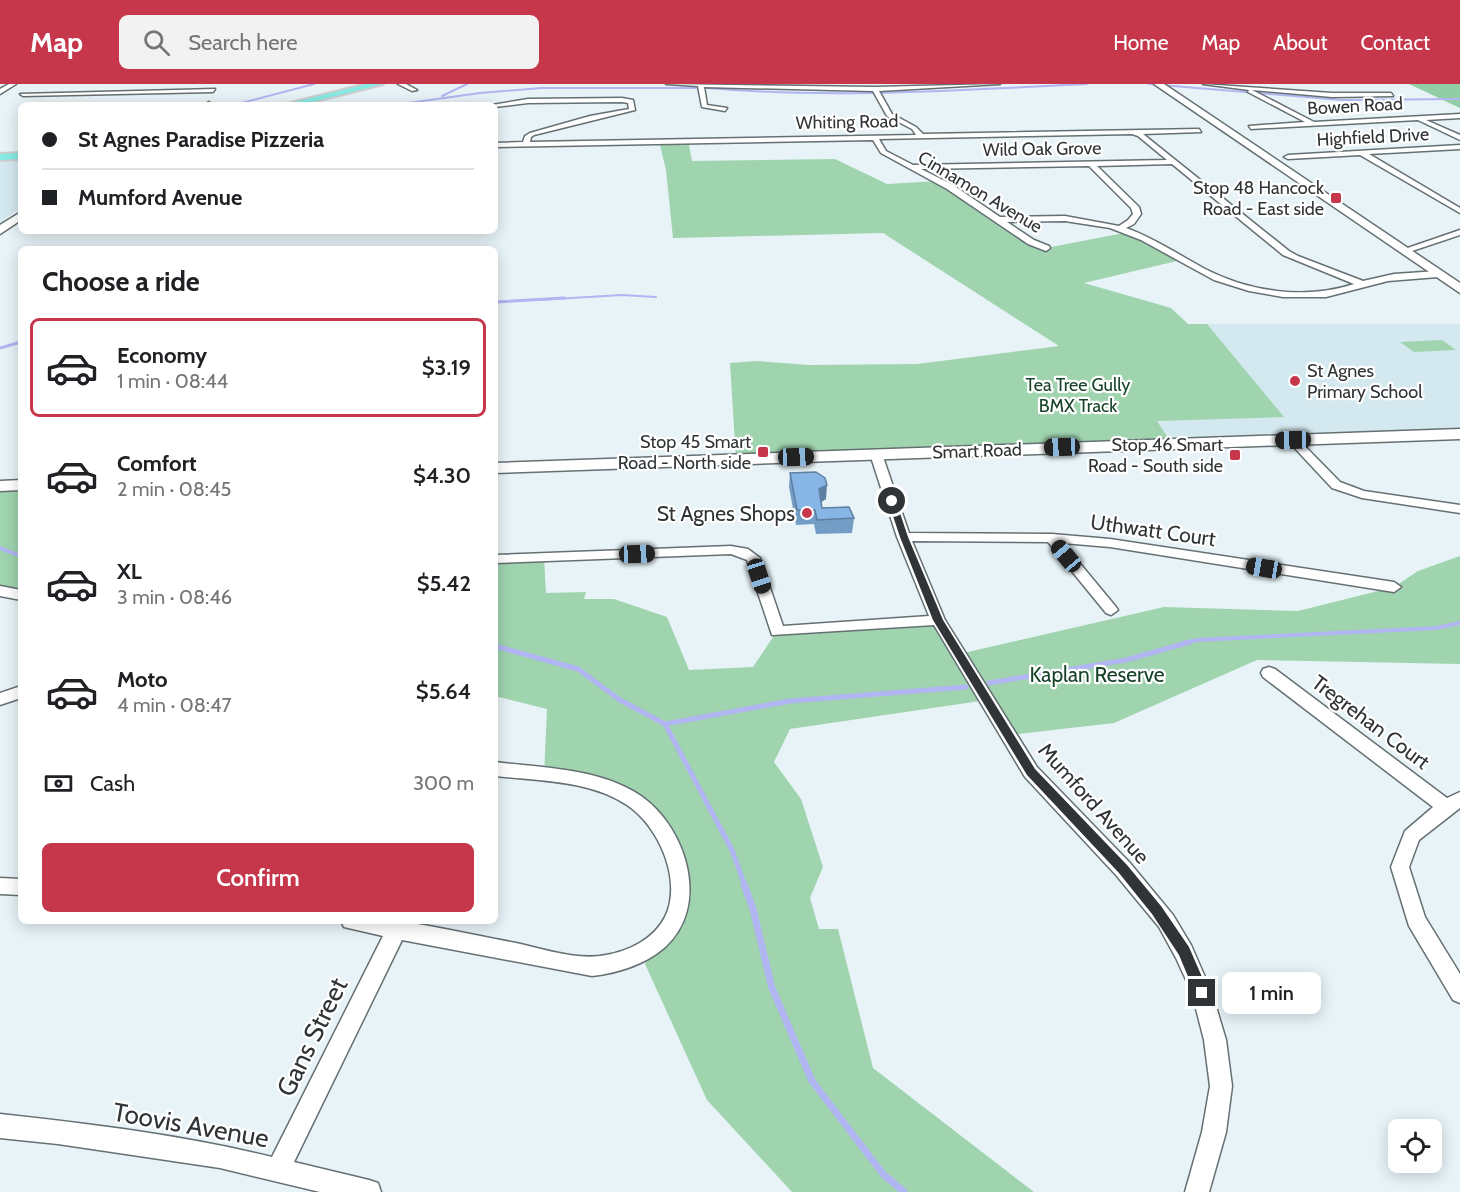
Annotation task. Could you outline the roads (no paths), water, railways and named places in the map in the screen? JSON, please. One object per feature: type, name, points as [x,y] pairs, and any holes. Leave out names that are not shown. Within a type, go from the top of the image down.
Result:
[{"type":"main road","points":[[301,102],[379,84]]},
{"type":"main road","points":[[318,102],[393,84]]},
{"type":"main road","points":[[1160,85],[1460,290]]},
{"type":"main road","points":[[0,155],[18,154]]},
{"type":"main road","points":[[0,231],[18,217]]},
{"type":"main road","name":"Smart Road","points":[[498,468],[1460,434]]},
{"type":"main road","points":[[0,486],[18,485]]},
{"type":"street","points":[[0,92],[13,84]]},
{"type":"street","points":[[126,92],[137,84]]},
{"type":"street","points":[[207,102],[219,84]]},
{"type":"street","points":[[401,84],[414,90]]},
{"type":"street","points":[[669,84],[831,86],[876,92],[911,86],[997,84]]},
{"type":"street","points":[[1206,84],[1248,90],[1332,96],[1391,95],[1375,88]]},
{"type":"street","points":[[701,85],[704,106],[725,109]]},
{"type":"street","points":[[23,94],[213,90]]},
{"type":"street","points":[[1248,90],[1312,123]]},
{"type":"street","points":[[78,99],[87,92]]},
{"type":"street","points":[[876,92],[889,115],[914,128],[921,136]]},
{"type":"street","points":[[498,105],[528,101],[622,99],[631,101],[632,110],[625,113],[590,118],[532,134],[528,136],[526,144]]},
{"type":"street","name":"Bowen Road","points":[[1251,127],[1460,116]]},
{"type":"street","points":[[1419,118],[1460,138]]},
{"type":"street","name":"Whiting Road","points":[[498,145],[1118,131],[1134,133],[1151,130],[1199,131]]},
{"type":"street","points":[[1134,133],[1140,135],[1287,254],[1298,260],[1340,273],[1361,284]]},
{"type":"street","name":"Cinnamon Avenue","points":[[874,136],[884,152],[950,187],[1031,242],[1046,248]]},
{"type":"street","name":"Highfield Drive","points":[[1288,157],[1460,147]]},
{"type":"street","points":[[1444,148],[1460,157]]},
{"type":"street","points":[[1362,153],[1460,212]]},
{"type":"street","name":"Wild Oak Grove","points":[[911,167],[1173,162]]},
{"type":"street","points":[[1090,164],[1135,207],[1137,214],[1131,222],[1119,229]]},
{"type":"street","points":[[998,220],[1038,216],[1092,222],[1129,232],[1214,278],[1247,288],[1290,295],[1341,292],[1361,284],[1388,278],[1438,274]]},
{"type":"street","points":[[1403,251],[1460,232]]},
{"type":"street","points":[[1293,440],[1336,485],[1362,494],[1460,509]]},
{"type":"street","name":"Mumford Avenue","points":[[876,454],[904,537],[938,620],[1031,772],[1136,884],[1166,921],[1184,952],[1202,993],[1215,1040],[1221,1086],[1214,1132],[1199,1191]]},
{"type":"street","name":"Uthwatt Court","points":[[904,537],[1052,538],[1110,543],[1394,587]]},
{"type":"street","points":[[1052,538],[1111,610]]},
{"type":"street","points":[[498,559],[731,550],[743,552],[753,558],[777,631],[938,620]]},
{"type":"street","points":[[0,591],[18,594]]},
{"type":"street","name":"Tregrehan Court","points":[[1269,673],[1453,803]]},
{"type":"street","points":[[0,699],[18,693]]},
{"type":"street","points":[[368,924],[592,967],[613,965],[640,953],[660,939],[675,915],[679,889],[674,852],[660,825],[645,809],[620,793],[590,783],[498,769]]},
{"type":"street","points":[[1453,803],[1411,836],[1400,867],[1416,920],[1460,993]]},
{"type":"street","points":[[0,886],[18,887]]},
{"type":"street","name":"Gans Street","points":[[278,1170],[397,929]]},
{"type":"street","name":"Toovis Avenue","points":[[0,1126],[58,1132],[220,1156],[369,1192]]},
{"type":"waterway","points":[[245,102],[314,84]]},
{"type":"waterway","points":[[442,96],[467,84]]},
{"type":"waterway","points":[[707,88],[850,93],[1087,84]]},
{"type":"waterway","points":[[1149,84],[1342,100],[1460,99]]},
{"type":"waterway","points":[[416,102],[541,88],[696,88]]},
{"type":"waterway","points":[[537,300],[622,295],[656,297]]},
{"type":"waterway","points":[[498,302],[564,298]]},
{"type":"waterway","points":[[0,348],[18,343]]},
{"type":"waterway","points":[[0,548],[18,555]]},
{"type":"waterway","points":[[1183,643],[1198,640],[1436,628],[1460,623]]},
{"type":"waterway","points":[[989,683],[1126,660],[1190,642]]},
{"type":"waterway","points":[[498,647],[578,669],[620,700],[665,724]]},
{"type":"waterway","points":[[665,724],[790,701],[966,687]]},
{"type":"waterway","points":[[665,724],[732,850],[745,886]]},
{"type":"waterway","points":[[744,884],[753,909],[772,988],[812,1081],[883,1174],[904,1192]]},
{"type":"place","name":"Stop 48 Hancock Road - East side","points":[[1336,198]]},
{"type":"place","name":"St Agnes Primary School","points":[[1295,381]]},
{"type":"place","name":"Stop 45 Smart Road - North side","points":[[763,452]]},
{"type":"place","name":"Stop 46 Smart Road - South side","points":[[1235,455]]},
{"type":"place","name":"St Agnes Shops","points":[[807,513]]},
{"type":"park label","name":"Tea Tree Gully BMX Track","points":[[1078,395]]},
{"type":"park label","name":"Kaplan Reserve","points":[[1097,674]]}]
